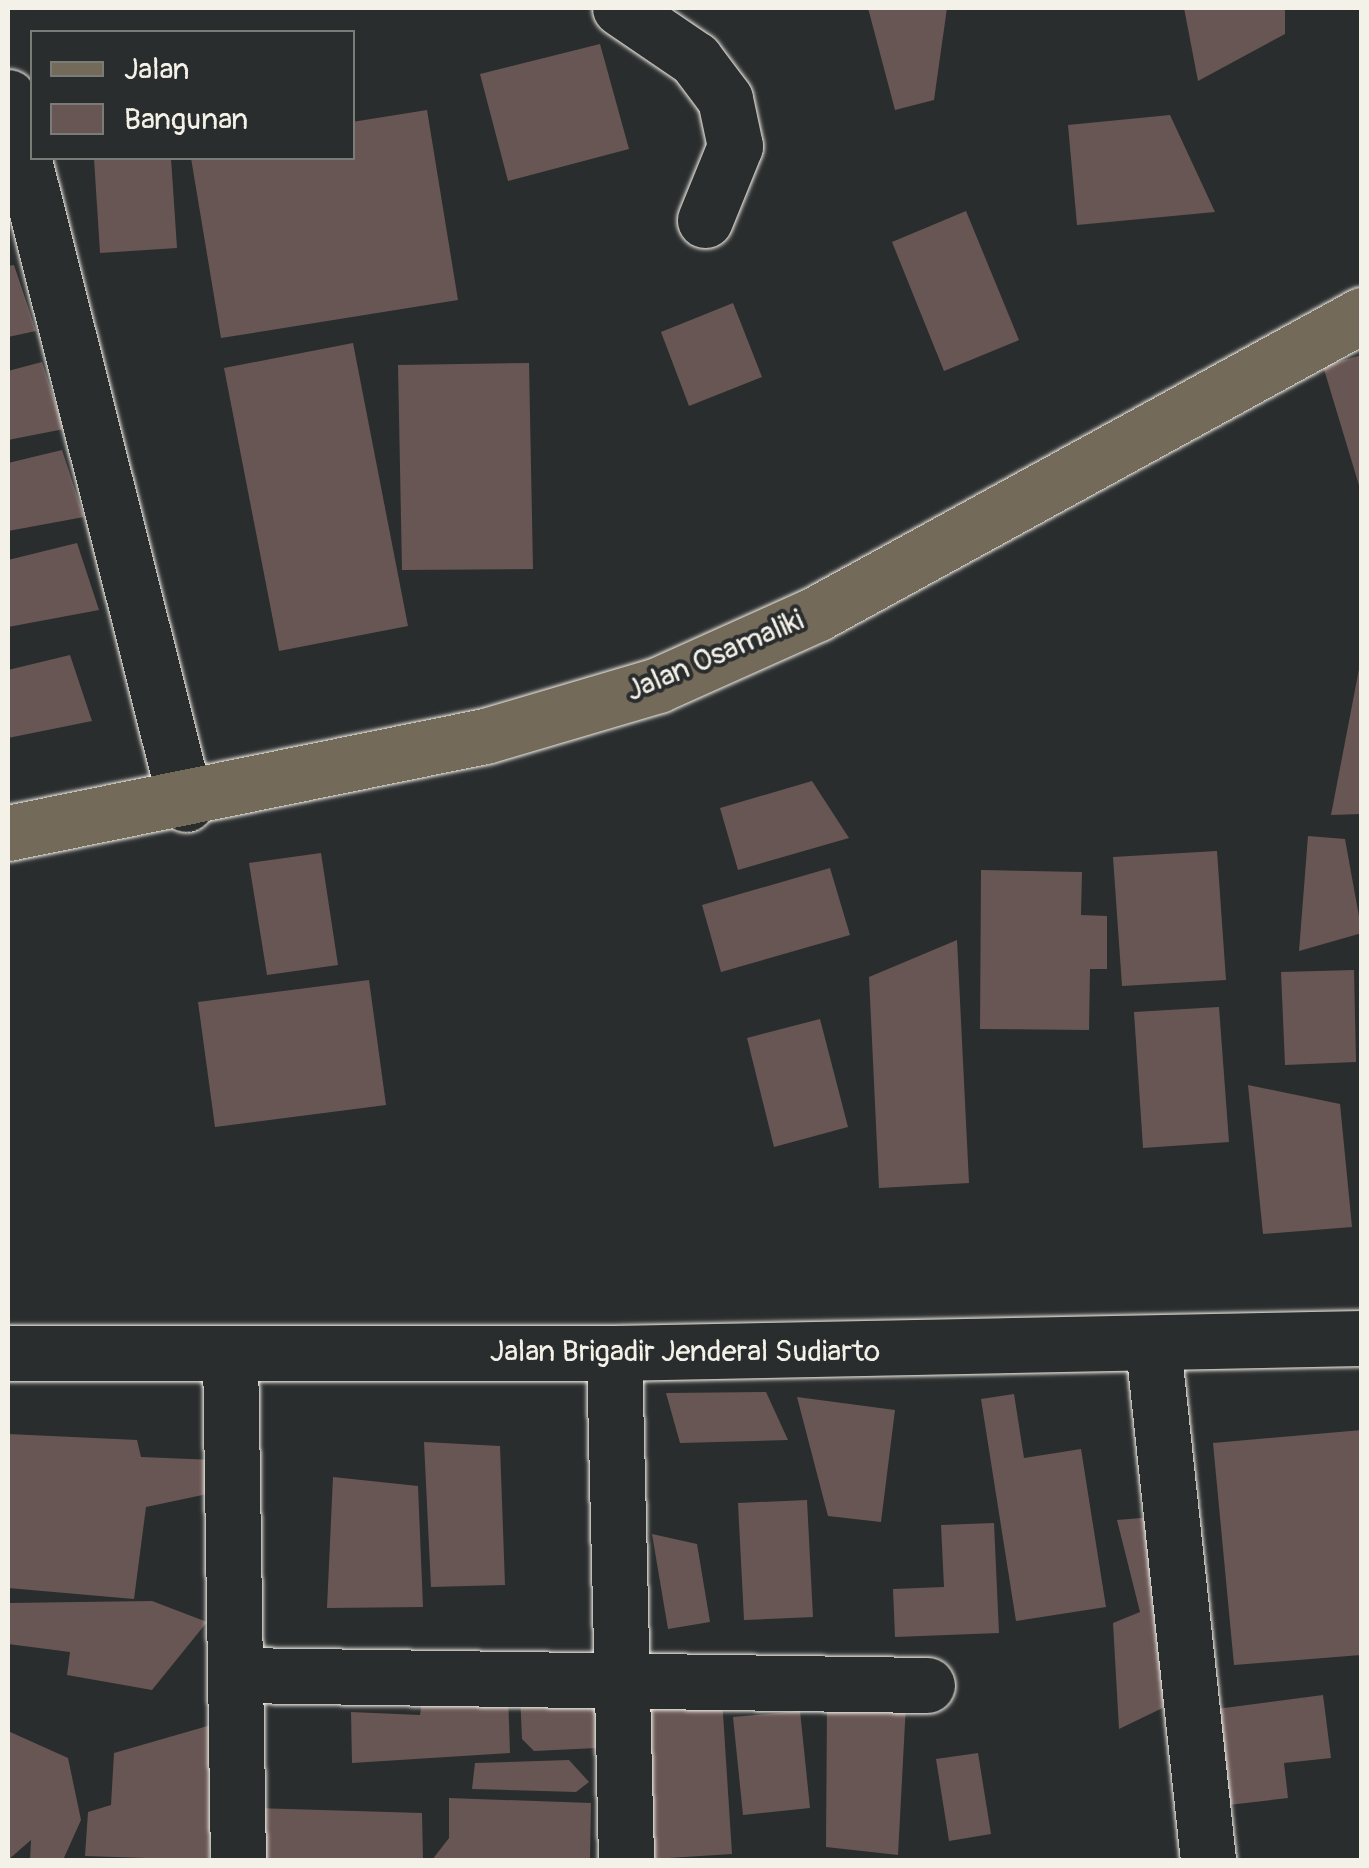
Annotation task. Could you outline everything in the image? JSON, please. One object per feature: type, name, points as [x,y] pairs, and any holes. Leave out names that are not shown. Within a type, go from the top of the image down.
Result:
[{"type":"main road","name":"Jalan Osamaliki","points":[[8,833],[186,804],[485,736],[658,685],[956,540],[1362,314]]},
{"type":"street","points":[[620,8],[695,59],[725,100],[734,146],[705,220]]},
{"type":"street","points":[[8,97],[186,804]]},
{"type":"street","name":"Jalan Brigadir Jenderal Sudiarto","points":[[8,1353],[614,1354],[1153,1346],[1362,1338]]},
{"type":"street","points":[[1153,1346],[1208,1860]]},
{"type":"street","points":[[230,1353],[238,1860]]},
{"type":"street","points":[[614,1354],[626,1686],[626,1860]]},
{"type":"street","points":[[237,1675],[626,1686],[928,1686]]},
{"type":"building","points":[[868,8],[947,8],[934,100],[895,110]]},
{"type":"building","points":[[1184,8],[1285,8],[1285,34],[1198,81]]},
{"type":"building","points":[[600,44],[629,149],[508,181],[480,74]]},
{"type":"building","points":[[427,110],[458,300],[221,338],[191,160],[355,160],[355,122]]},
{"type":"building","points":[[1170,115],[1215,212],[1077,225],[1068,125]]},
{"type":"building","points":[[94,160],[171,160],[177,248],[100,253]]},
{"type":"building","points":[[966,211],[1019,340],[944,371],[892,242]]},
{"type":"building","points":[[14,265],[36,331],[8,337],[8,266]]},
{"type":"building","points":[[733,303],[762,377],[689,406],[661,332]]},
{"type":"building","points":[[353,343],[408,626],[279,651],[224,368]]},
{"type":"building","points":[[1362,355],[1362,492],[1361,492],[1323,366]]},
{"type":"building","points":[[42,362],[64,429],[8,440],[8,371]]},
{"type":"building","points":[[529,363],[533,569],[402,570],[398,365]]},
{"type":"building","points":[[62,450],[84,517],[8,531],[8,463]]},
{"type":"building","points":[[77,543],[99,610],[8,627],[8,560]]},
{"type":"building","points":[[70,655],[92,721],[8,738],[8,670]]},
{"type":"building","points":[[1360,664],[1362,814],[1331,815]]},
{"type":"building","points":[[812,781],[849,838],[738,870],[720,808]]},
{"type":"building","points":[[1308,836],[1345,839],[1362,933],[1299,951]]},
{"type":"building","points":[[1217,851],[1226,980],[1122,986],[1113,857]]},
{"type":"building","points":[[321,853],[338,965],[267,975],[249,863]]},
{"type":"building","points":[[830,868],[850,935],[721,972],[702,905]]},
{"type":"building","points":[[981,870],[1082,872],[1081,915],[1107,916],[1107,969],[1090,969],[1089,1030],[980,1029]]},
{"type":"building","points":[[957,940],[969,1183],[879,1188],[869,977]]},
{"type":"building","points":[[1354,970],[1356,1062],[1285,1065],[1281,972]]},
{"type":"building","points":[[369,980],[386,1105],[215,1127],[198,1002]]},
{"type":"building","points":[[1219,1007],[1229,1142],[1143,1148],[1134,1012]]},
{"type":"building","points":[[820,1019],[848,1127],[774,1147],[747,1038]]},
{"type":"building","points":[[1248,1085],[1340,1104],[1352,1227],[1263,1234]]},
{"type":"building","points":[[766,1392],[788,1440],[680,1443],[666,1393]]},
{"type":"building","points":[[1014,1394],[1024,1458],[1081,1449],[1106,1607],[1016,1621],[981,1399]]},
{"type":"building","points":[[797,1397],[895,1410],[881,1522],[828,1516]]},
{"type":"building","points":[[1362,1430],[1361,1655],[1234,1665],[1213,1443]]},
{"type":"building","points":[[8,1434],[137,1440],[141,1457],[215,1460],[212,1493],[146,1507],[134,1599],[8,1588]]},
{"type":"building","points":[[424,1442],[500,1446],[505,1585],[431,1587]]},
{"type":"building","points":[[333,1477],[418,1486],[423,1607],[327,1608]]},
{"type":"building","points":[[807,1500],[813,1617],[744,1620],[738,1503]]},
{"type":"building","points":[[1153,1517],[1175,1702],[1119,1729],[1113,1623],[1140,1612],[1117,1520]]},
{"type":"building","points":[[994,1523],[999,1633],[895,1637],[893,1589],[944,1587],[941,1525]]},
{"type":"building","points":[[652,1534],[697,1544],[710,1622],[668,1629]]},
{"type":"building","points":[[152,1601],[207,1622],[152,1690],[67,1675],[70,1652],[8,1644],[8,1603]]},
{"type":"building","points":[[599,1690],[597,1748],[534,1751],[522,1739],[520,1694]]},
{"type":"building","points":[[423,1692],[508,1694],[510,1753],[352,1763],[351,1712],[420,1715]]},
{"type":"building","points":[[1323,1695],[1331,1758],[1284,1763],[1288,1798],[1220,1806],[1209,1710]]},
{"type":"building","points":[[722,1698],[732,1854],[653,1859],[642,1703]]},
{"type":"building","points":[[906,1704],[898,1855],[826,1847],[827,1705]]},
{"type":"building","points":[[800,1711],[810,1808],[743,1815],[733,1717]]},
{"type":"building","points":[[218,1723],[209,1860],[85,1856],[88,1812],[111,1805],[114,1753]]},
{"type":"building","points":[[8,1731],[68,1758],[81,1820],[63,1860],[30,1860],[31,1840],[8,1860]]},
{"type":"building","points":[[978,1753],[991,1834],[949,1841],[936,1759]]},
{"type":"building","points":[[569,1760],[589,1782],[576,1792],[472,1789],[475,1763]]},
{"type":"building","points":[[449,1798],[591,1803],[590,1860],[432,1860],[449,1838]]},
{"type":"building","points":[[252,1808],[422,1813],[423,1860],[260,1860]]}]
